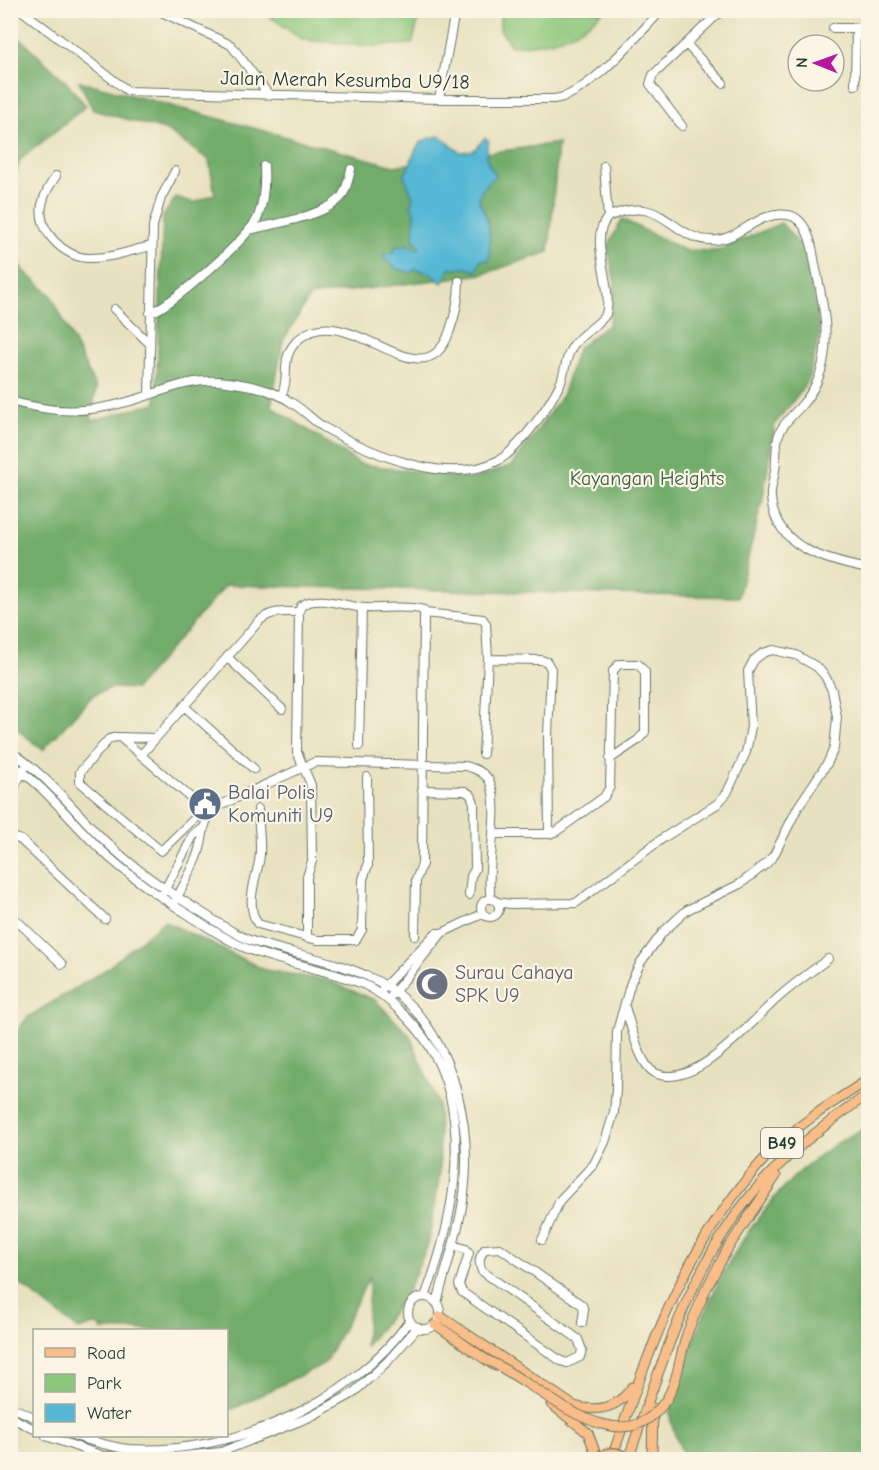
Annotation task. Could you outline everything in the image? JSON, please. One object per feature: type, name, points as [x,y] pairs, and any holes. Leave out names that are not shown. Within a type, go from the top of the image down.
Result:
[{"type":"main road","name":"B49","points":[[611,1460],[659,1323],[682,1277],[743,1184],[785,1139],[868,1080]]},
{"type":"main road","name":"B49","points":[[629,1460],[694,1282],[729,1224],[752,1194],[795,1150],[868,1094]]},
{"type":"main road","points":[[489,1360],[507,1369],[589,1424],[605,1430],[624,1431],[639,1426],[654,1416],[667,1398],[687,1334],[705,1292],[761,1196],[795,1150]]},
{"type":"main road","points":[[438,1320],[574,1406],[599,1408],[623,1401],[641,1374]]},
{"type":"main road","points":[[438,1320],[503,1373],[575,1421],[588,1433],[596,1460],[604,1453],[615,1452],[629,1460]]},
{"type":"main road","name":"B49","points":[[652,1460],[653,1404],[658,1376]]},
{"type":"street","name":"Jalan Merah Kesumba U9/18","points":[[21,10],[128,91],[439,99],[554,99],[568,96],[591,81],[662,10]]},
{"type":"street","points":[[157,10],[231,45],[269,95]]},
{"type":"street","points":[[682,126],[650,84],[654,75],[722,10]]},
{"type":"street","points":[[439,99],[455,11]]},
{"type":"street","points":[[833,28],[868,28]]},
{"type":"street","points":[[855,85],[856,28]]},
{"type":"street","points":[[686,44],[723,83]]},
{"type":"street","points":[[150,313],[166,304],[224,256],[249,230],[257,219],[261,206],[265,185],[264,166]]},
{"type":"street","points":[[10,401],[46,411],[67,412],[104,407],[200,381],[244,384],[281,396],[322,426],[367,450],[409,465],[468,469],[498,461],[518,443],[551,398],[563,376],[571,348],[606,314],[609,294],[598,237],[608,217],[603,166]]},
{"type":"street","points":[[249,230],[294,219],[334,203],[345,190],[351,169]]},
{"type":"street","points":[[149,395],[152,246],[157,212],[175,171]]},
{"type":"street","points":[[56,176],[46,192],[41,215],[45,228],[56,243],[87,258],[152,246]]},
{"type":"street","points":[[608,217],[631,209],[652,211],[686,233],[699,238],[715,240],[729,237],[759,219],[772,215],[786,214],[801,223],[813,253],[824,300],[825,345],[820,374],[814,387],[778,435],[770,494],[772,508],[785,532],[802,548],[830,561],[868,569]]},
{"type":"street","points":[[281,396],[287,356],[299,339],[316,329],[335,327],[345,330],[395,354],[415,360],[435,354],[448,339],[458,307],[459,281]]},
{"type":"street","points":[[114,309],[150,344]]},
{"type":"street","points":[[307,938],[307,877],[312,861],[311,785],[297,752],[299,612],[301,606],[311,602],[347,604],[362,608],[483,619],[486,624],[488,659],[483,754]]},
{"type":"street","points":[[359,746],[362,608]]},
{"type":"street","points":[[141,755],[268,614],[299,612]]},
{"type":"street","points":[[415,936],[416,880],[422,864],[424,612]]},
{"type":"street","points":[[482,914],[482,903],[494,900],[511,904],[576,903],[663,838],[717,804],[727,794],[746,752],[751,727],[747,682],[748,671],[754,660],[773,650],[785,651],[817,667],[832,690],[837,717],[834,748],[828,762],[798,807],[774,855],[766,864],[740,884],[687,910],[663,932],[641,962],[631,982],[616,1032],[618,1069],[614,1112],[601,1154],[560,1200],[542,1240]]},
{"type":"street","points":[[227,657],[282,709]]},
{"type":"street","points":[[488,659],[541,660],[547,662],[551,669],[548,735],[549,834]]},
{"type":"street","points":[[492,834],[549,834],[557,831],[604,796],[610,787],[610,759],[613,671],[619,664],[638,664],[645,672],[645,732],[638,740],[610,759]]},
{"type":"street","points":[[184,706],[254,769]]},
{"type":"street","points":[[156,738],[122,739],[116,737],[110,739],[80,772],[82,786],[160,851],[196,817]]},
{"type":"street","points":[[122,739],[210,814]]},
{"type":"street","points":[[10,751],[25,760],[98,834],[177,897],[250,941],[321,958],[372,977],[415,1011],[428,1027],[452,1072],[464,1127],[466,1156],[465,1183],[453,1245],[437,1303],[438,1320],[429,1328],[418,1327],[410,1320],[408,1312],[411,1304],[417,1298],[425,1297],[437,1303]]},
{"type":"street","points":[[10,775],[25,760]]},
{"type":"street","points":[[173,906],[198,856],[202,829],[210,814],[223,804],[304,765],[315,762],[422,764],[466,766],[475,768],[486,776],[493,793],[494,900],[500,908],[498,914]]},
{"type":"street","points":[[16,767],[36,782],[93,843],[173,906],[248,949],[319,969],[367,986],[411,1021],[426,1040],[438,1060],[454,1118],[457,1152],[451,1208],[441,1251],[425,1297]]},
{"type":"street","points":[[10,795],[16,783],[16,767]]},
{"type":"street","points":[[258,809],[258,866],[253,876],[253,918],[264,927],[307,938],[348,942],[361,935],[363,879],[368,865],[367,777]]},
{"type":"street","points":[[16,783],[36,782]]},
{"type":"street","points":[[422,790],[465,791],[471,795],[474,803],[475,869],[471,876],[469,895]]},
{"type":"street","points":[[161,897],[193,836],[202,829]]},
{"type":"street","points":[[10,836],[21,840],[105,919]]},
{"type":"street","points":[[482,914],[489,918],[511,904]]},
{"type":"street","points":[[10,914],[62,964]]},
{"type":"street","points":[[387,1000],[442,933],[482,914]]},
{"type":"street","points":[[379,994],[435,933],[442,933]]},
{"type":"street","points":[[625,1007],[636,1044],[647,1066],[654,1073],[682,1074],[714,1057],[780,996],[828,959]]},
{"type":"street","points":[[453,1245],[467,1250],[467,1260],[459,1285],[462,1292],[567,1364],[580,1357],[582,1350],[578,1339],[483,1271],[479,1265],[482,1253],[485,1249],[500,1248],[582,1305],[585,1310],[582,1323]]},
{"type":"street","points":[[451,1255],[467,1260]]},
{"type":"street","points":[[79,1437],[128,1449],[187,1446],[224,1441],[290,1415],[335,1392],[379,1356],[410,1320]]},
{"type":"street","points":[[49,1437],[103,1456],[166,1458],[221,1452],[310,1417],[352,1394],[418,1327]]},
{"type":"street","points":[[10,1407],[33,1417]]},
{"type":"street","points":[[10,1417],[33,1428]]},
{"type":"green space","points":[[500,10],[604,11],[572,34],[550,41],[511,46],[500,30]]},
{"type":"green space","points":[[262,11],[421,11],[412,44],[372,46],[304,40]]},
{"type":"green space","points":[[11,30],[66,82],[86,106],[20,160],[11,189]]},
{"type":"green space","name":"Kayangan Heights","points":[[79,81],[394,166],[558,143],[549,252],[483,274],[310,296],[283,341],[271,406],[360,464],[473,479],[513,465],[563,394],[577,349],[609,324],[615,285],[608,246],[622,219],[684,250],[717,251],[781,223],[807,253],[820,334],[807,383],[775,424],[763,497],[738,597],[226,585],[135,689],[111,688],[93,695],[43,750],[11,724],[10,232],[22,269],[51,295],[96,388],[91,421],[156,403],[163,216],[176,197],[194,203],[215,194],[209,160],[165,130],[93,110]]},
{"type":"green space","points":[[164,921],[265,970],[326,980],[375,1000],[410,1036],[438,1103],[440,1173],[428,1245],[404,1298],[365,1347],[370,1276],[325,1363],[233,1409],[228,1408],[228,1329],[101,1329],[102,1327],[94,1325],[78,1329],[11,1277],[11,1038],[28,1017],[105,970]]},
{"type":"green space","points":[[868,1127],[868,1459],[685,1459],[671,1423],[671,1406],[697,1332],[730,1261],[776,1196],[803,1169],[834,1145]]},
{"type":"water","points":[[440,136],[460,152],[473,151],[485,138],[489,141],[486,150],[487,159],[496,175],[481,191],[479,197],[490,234],[489,260],[480,260],[477,271],[466,268],[450,269],[442,283],[430,273],[415,269],[411,273],[395,268],[383,257],[386,253],[394,253],[395,247],[409,244],[415,250],[420,248],[413,238],[415,213],[411,205],[413,197],[404,176],[419,145],[430,138]]},
{"type":"place","name":"Balai Polis Komuniti U9","points":[[205,804]]},
{"type":"place","name":"Surau Cahaya SPK U9","points":[[432,984]]}]
